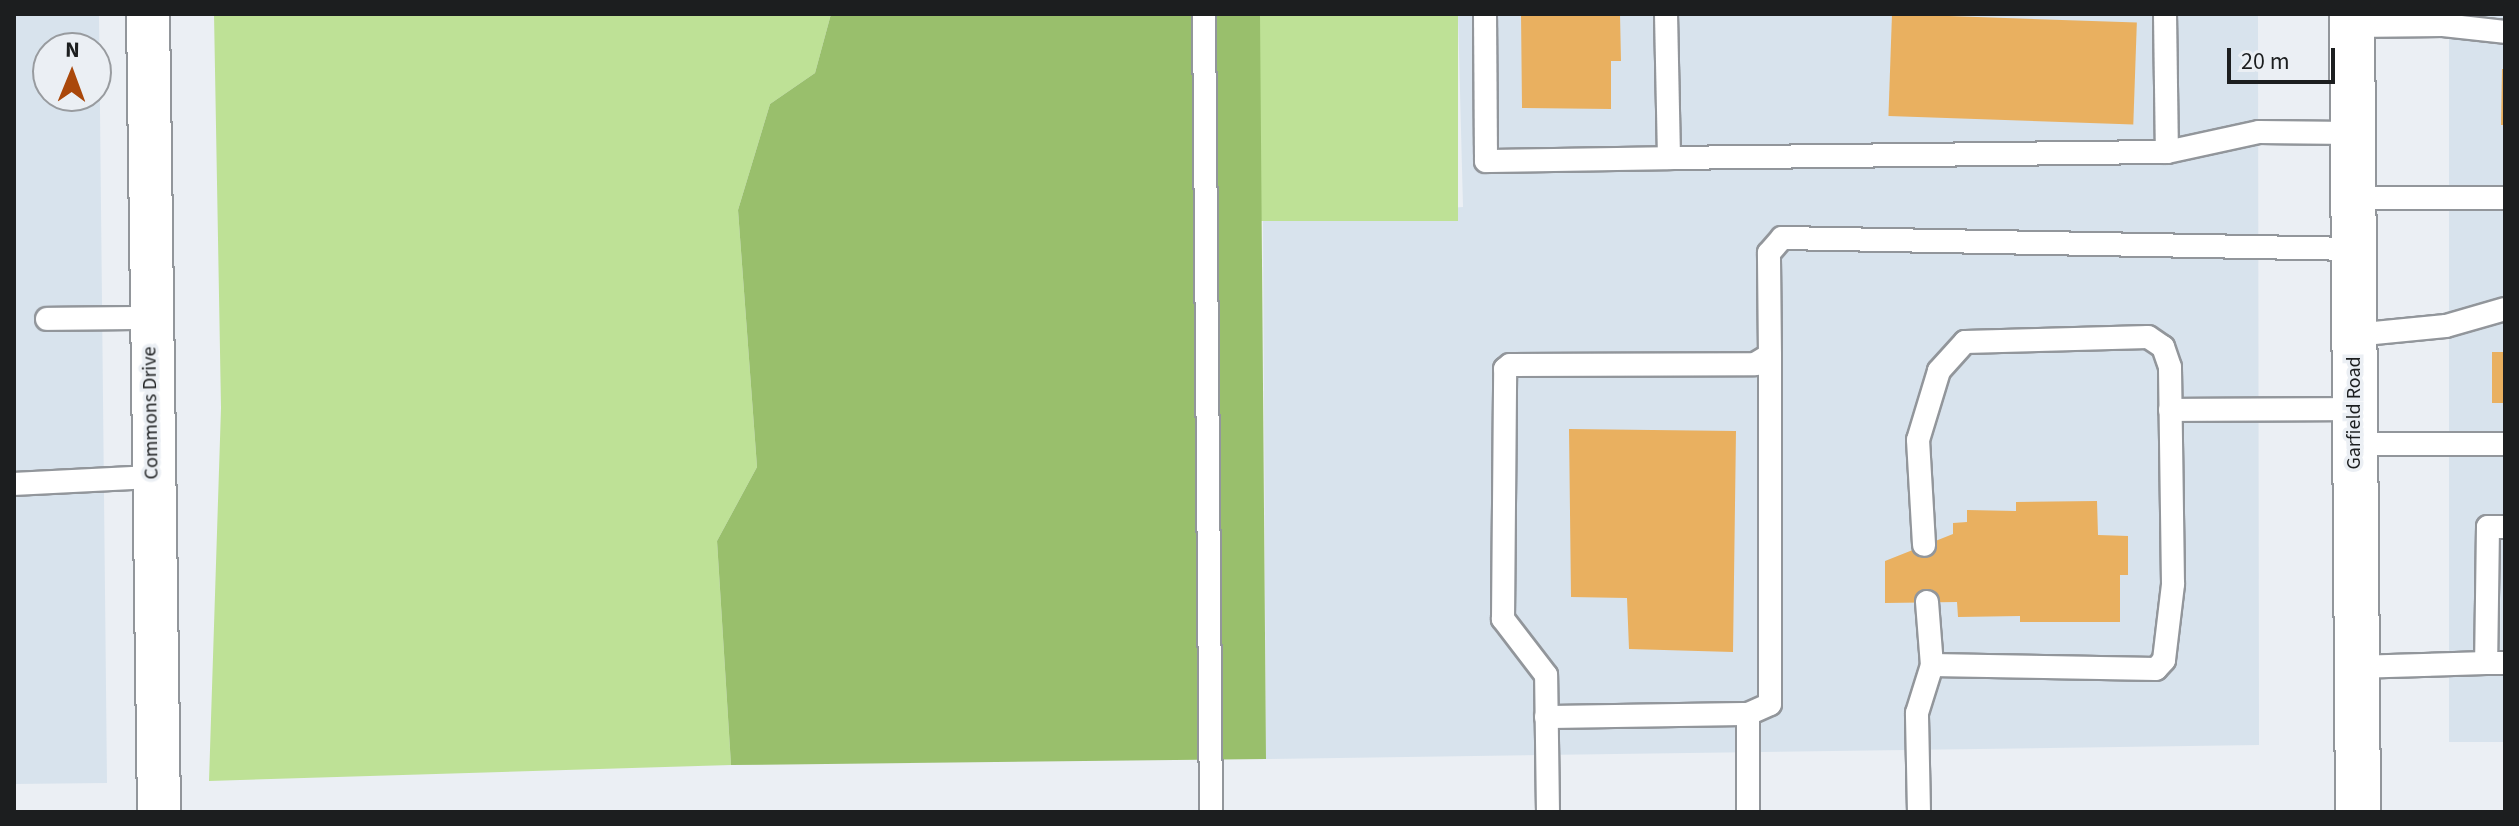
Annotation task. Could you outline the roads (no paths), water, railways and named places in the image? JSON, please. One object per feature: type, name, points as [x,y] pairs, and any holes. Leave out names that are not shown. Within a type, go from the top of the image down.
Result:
[{"type":"main road","name":"Garfield Road","points":[[2352,20],[2354,667],[2358,812]]},
{"type":"street","name":"Commons Drive","points":[[148,14],[151,477],[159,812]]},
{"type":"lane","points":[[1204,14],[1211,812]]},
{"type":"lane","points":[[1485,14],[1486,161],[2167,152],[2259,132],[2351,133]]},
{"type":"lane","points":[[1666,14],[1669,158]]},
{"type":"lane","points":[[2165,14],[2167,152]]},
{"type":"lane","points":[[2352,20],[2505,32]]},
{"type":"lane","points":[[2352,198],[2505,198]]},
{"type":"lane","points":[[1546,717],[1748,714],[1770,704],[1769,253],[1782,238],[2353,249]]},
{"type":"lane","points":[[2354,335],[2446,326],[2505,309]]},
{"type":"lane","points":[[47,319],[150,318]]},
{"type":"lane","points":[[1924,545],[1918,440],[1939,371],[1965,342],[2148,337],[2163,347],[2170,367],[2173,584],[2164,660],[2156,669],[1932,665]]},
{"type":"lane","points":[[1548,812],[1546,675],[1503,619],[1505,369],[1510,365],[1755,364],[1770,355]]},
{"type":"lane","points":[[2170,410],[2505,444]]},
{"type":"lane","points":[[14,484],[151,477]]},
{"type":"lane","points":[[2354,667],[2495,663],[2488,527],[2505,527]]},
{"type":"lane","points":[[1919,812],[1917,713],[1932,665],[1927,602]]},
{"type":"lane","points":[[1748,714],[1748,812]]}]
